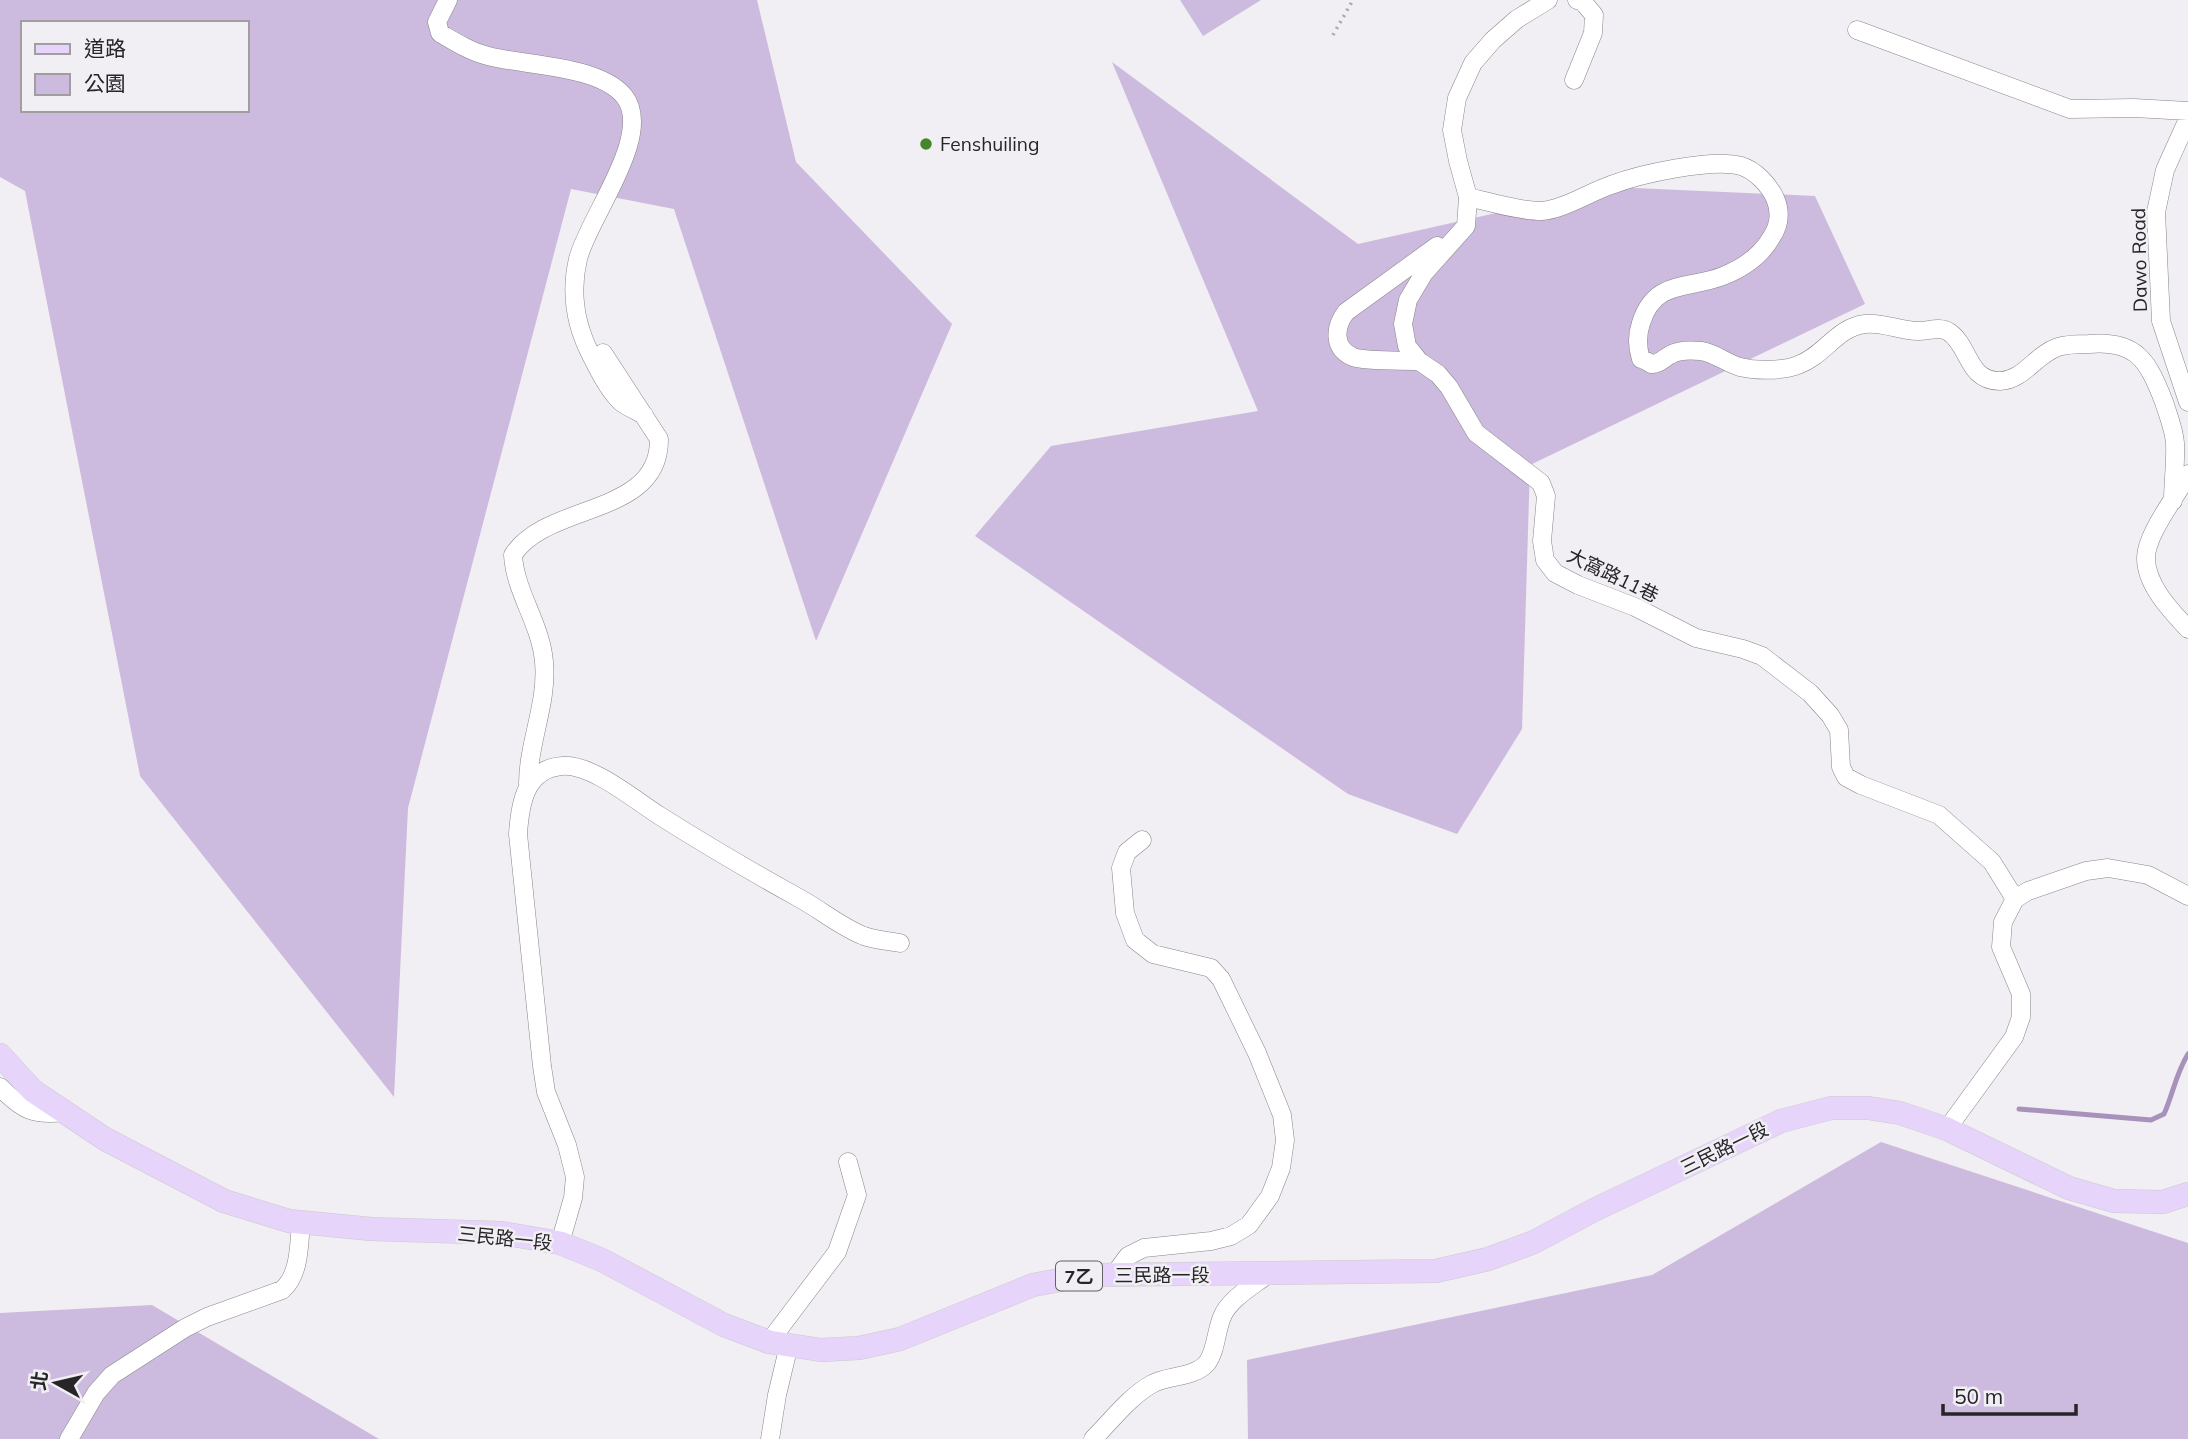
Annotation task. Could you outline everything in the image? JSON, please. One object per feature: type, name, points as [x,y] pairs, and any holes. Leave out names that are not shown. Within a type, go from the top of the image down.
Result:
[{"type":"main road","name":"三民路一段","points":[[0,1055],[33,1091],[105,1139],[224,1201],[301,1222],[370,1230],[501,1233],[560,1243],[602,1260],[724,1325],[779,1343],[821,1350],[859,1348],[900,1339],[1034,1285],[1087,1275],[1436,1271],[1488,1259],[1534,1242],[1594,1210],[1781,1121],[1831,1108],[1868,1108],[1900,1113],[1947,1129],[2069,1188],[2114,1201],[2162,1202],[2188,1194]]},
{"type":"street","points":[[448,0],[436,22],[440,33],[486,56],[587,75],[610,84],[624,97],[631,109],[633,118],[625,158],[586,235],[578,259],[575,306],[584,342],[598,370],[620,401],[644,415]]},
{"type":"street","points":[[1419,361],[1353,357],[1342,348],[1336,337],[1337,323],[1346,312],[1466,226],[1468,197],[1452,130],[1457,97],[1473,63],[1493,40],[1517,19],[1548,0]]},
{"type":"street","points":[[1574,80],[1593,33],[1594,15],[1583,2],[1577,0]]},
{"type":"street","points":[[1857,30],[2070,109],[2134,108],[2187,119]]},
{"type":"street","name":"Dawo Road","points":[[2187,119],[2165,170],[2156,212],[2161,321],[2188,402]]},
{"type":"street","points":[[1468,197],[1543,211],[1634,178],[1729,163],[1745,167],[1764,181],[1774,196],[1779,221],[1774,235],[1761,253],[1746,265],[1722,276],[1668,290],[1653,299],[1646,307],[1638,331],[1641,359],[1650,364],[1657,363],[1671,354],[1701,351],[1740,367],[1782,368],[1799,365],[1853,327],[1881,324],[1916,331],[1939,329],[1949,332],[1980,376],[1997,381],[2011,379],[2027,370],[2042,354],[2060,346],[2108,342],[2125,345],[2143,358],[2157,383],[2170,419],[2175,442],[2173,501]]},
{"type":"street","name":"大窩路11巷","points":[[1466,226],[1424,272],[1408,300],[1403,324],[1407,346],[1419,361],[1438,374],[1449,387],[1476,433],[1541,483],[1546,496],[1542,541],[1545,560],[1555,573],[1635,607],[1696,638],[1762,656],[1810,693],[1830,715],[1839,730],[1841,766],[1846,777],[1939,815],[1992,862],[2015,899]]},
{"type":"street","points":[[560,1243],[573,1198],[575,1177],[568,1145],[546,1092],[518,834],[520,804],[528,784],[528,767],[542,694],[544,665],[541,639],[518,582],[513,555],[520,545],[537,534],[617,498],[639,486],[650,475],[659,454],[659,439],[603,353]]},
{"type":"street","points":[[2188,474],[2150,541],[2146,558],[2151,580],[2172,612],[2188,629]]},
{"type":"street","points":[[528,784],[545,769],[564,765],[589,771],[702,843],[847,928],[866,937],[901,943]]},
{"type":"street","points":[[1114,1275],[1128,1256],[1144,1248],[1211,1241],[1231,1236],[1249,1225],[1270,1196],[1281,1168],[1285,1140],[1282,1115],[1257,1053],[1221,979],[1210,968],[1153,954],[1135,940],[1125,913],[1121,868],[1127,852],[1142,840]]},
{"type":"street","points":[[1947,1129],[2014,1037],[2021,1017],[2021,995],[2001,947],[2003,922],[2015,899],[2028,891],[2086,871],[2108,868],[2148,875],[2188,896]]},
{"type":"street","points":[[0,1087],[24,1109],[39,1114],[65,1112]]},
{"type":"street","points":[[770,1439],[779,1343],[837,1252],[857,1195],[848,1162]]},
{"type":"street","points":[[69,1439],[96,1393],[112,1375],[185,1328],[207,1317],[282,1290],[289,1284],[293,1275],[301,1222]]},
{"type":"street","points":[[1093,1439],[1153,1383],[1193,1371],[1206,1364],[1222,1315],[1229,1305],[1268,1273]]},
{"type":"path","points":[[1333,34],[1353,0]]},
{"type":"green space","points":[[0,0],[757,0],[796,162],[952,324],[816,641],[674,209],[571,189],[408,808],[394,1097],[140,776],[25,191],[0,177]]},
{"type":"green space","points":[[1180,0],[1261,0],[1203,36]]},
{"type":"green space","points":[[1112,62],[1358,244],[1612,187],[1815,196],[1865,304],[1530,465],[1522,729],[1457,834],[1348,794],[975,536],[1051,446],[1258,411]]},
{"type":"green space","points":[[1881,1142],[2188,1243],[2188,1439],[1248,1439],[1247,1360],[1652,1275]]},
{"type":"green space","points":[[152,1305],[379,1439],[0,1439],[0,1313]]},
{"type":"waterway","points":[[2019,1109],[2151,1120],[2164,1114],[2188,1054]]},
{"type":"place","name":"Fenshuiling","points":[[926,144]]}]
